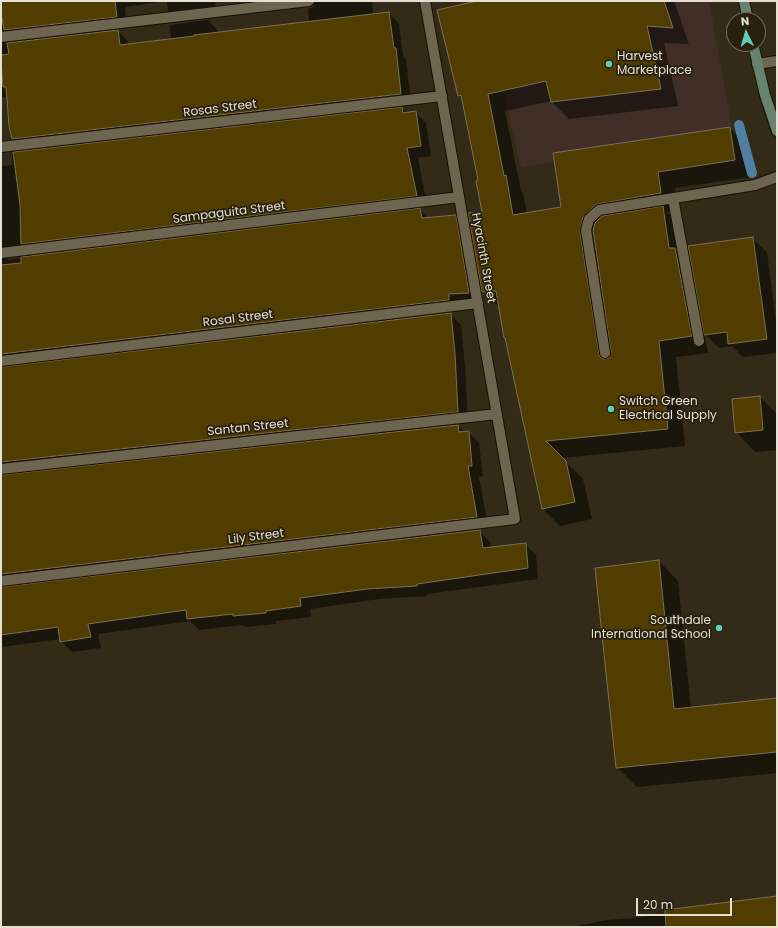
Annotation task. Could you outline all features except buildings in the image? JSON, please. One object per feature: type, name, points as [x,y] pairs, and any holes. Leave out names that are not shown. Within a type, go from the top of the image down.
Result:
[{"type":"main road","points":[[744,1],[746,12]]},
{"type":"main road","points":[[755,52],[777,131]]},
{"type":"street","points":[[1,37],[266,3],[309,1]]},
{"type":"street","name":"Hyacinth Street","points":[[425,1],[515,519]]},
{"type":"street","points":[[757,64],[777,61]]},
{"type":"street","name":"Rosas Street","points":[[1,147],[442,96]]},
{"type":"street","points":[[605,353],[586,230],[589,219],[599,210],[755,185],[777,177]]},
{"type":"street","name":"Sampaguita Street","points":[[1,254],[459,198]]},
{"type":"street","points":[[674,198],[699,341]]},
{"type":"street","name":"Rosal Street","points":[[1,361],[478,303]]},
{"type":"street","name":"Santan Street","points":[[1,469],[497,414]]},
{"type":"street","name":"Lily Street","points":[[1,581],[515,519]]},
{"type":"shaded area","name":"Harvest Marketplace","points":[[482,1],[709,1],[732,127],[521,168]]},
{"type":"waterway","points":[[739,125],[752,173]]},
{"type":"place","name":"Harvest Marketplace","points":[[609,64]]},
{"type":"place","name":"Switch Green Electrical Supply","points":[[611,409]]},
{"type":"place","name":"Southdale International School","points":[[719,628]]}]
